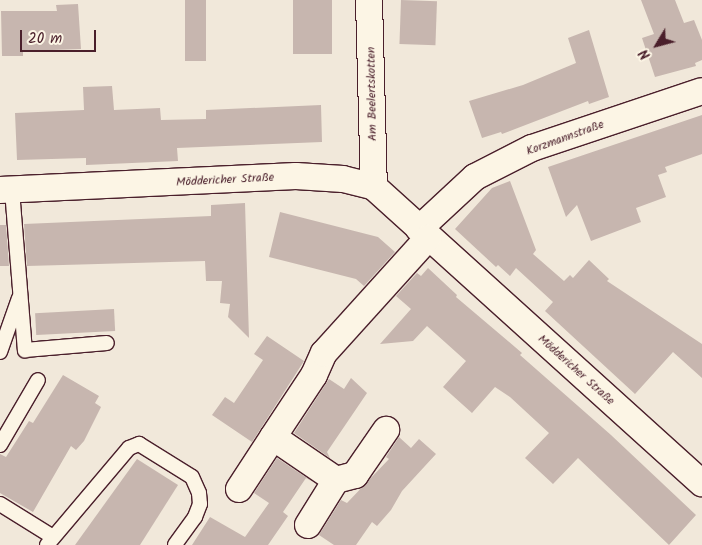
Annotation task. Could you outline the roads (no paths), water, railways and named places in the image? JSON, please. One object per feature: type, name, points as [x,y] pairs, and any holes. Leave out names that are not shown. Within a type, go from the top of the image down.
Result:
[{"type":"street","name":"Am Beelertskotten","points":[[369,0],[374,187]]},
{"type":"street","name":"Korzmannstraße","points":[[424,234],[475,177],[532,148],[702,91]]},
{"type":"street","name":"Möddericher Straße","points":[[6,190],[296,176],[343,179],[374,187],[702,483]]},
{"type":"street","points":[[239,488],[314,375],[324,353],[424,234]]},
{"type":"street","points":[[308,525],[336,480],[355,475],[386,430]]},
{"type":"street","points":[[273,437],[336,480]]},
{"type":"lane","points":[[6,190],[21,292],[25,350],[107,343]]},
{"type":"lane","points":[[0,352],[21,292]]},
{"type":"lane","points":[[0,445],[38,380]]},
{"type":"lane","points":[[0,504],[50,541],[129,448],[139,444],[192,477],[200,493],[200,504],[195,517],[175,545]]}]
